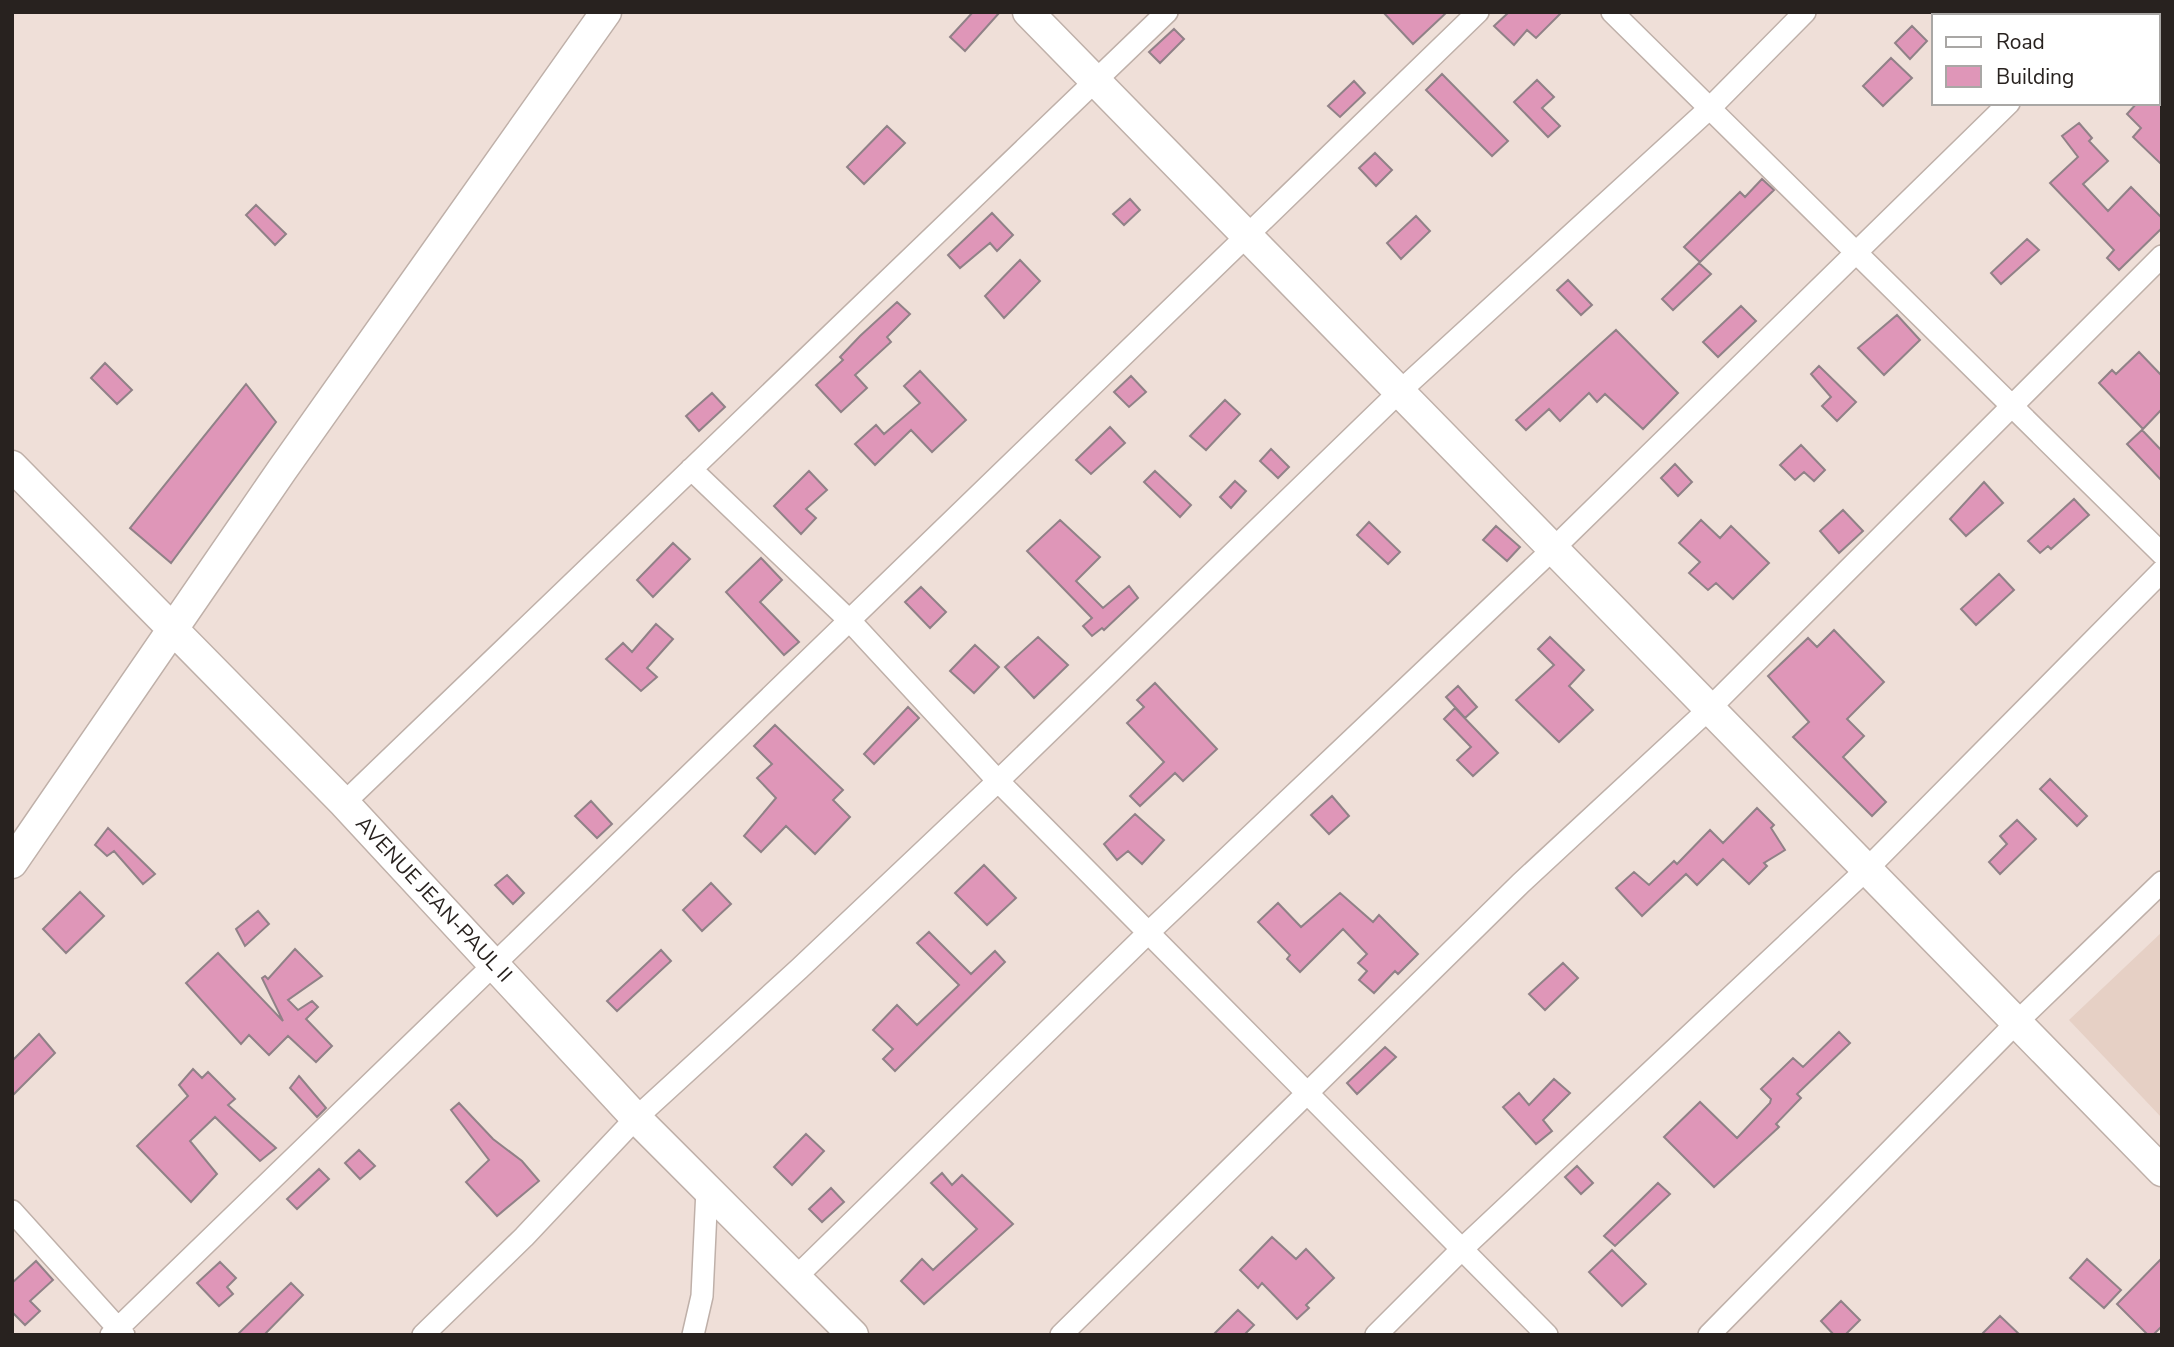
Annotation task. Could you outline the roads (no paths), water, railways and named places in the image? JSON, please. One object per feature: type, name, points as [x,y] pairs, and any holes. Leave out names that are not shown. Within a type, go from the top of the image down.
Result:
[{"type":"street","points":[[12,863],[606,12]]},
{"type":"street","points":[[1028,12],[1552,551],[2162,1171]]},
{"type":"street","points":[[344,803],[1167,12]]},
{"type":"street","points":[[12,1211],[118,1333],[493,962],[851,622],[1478,12]]},
{"type":"street","points":[[1612,12],[1711,107],[1855,253],[2012,403],[2162,554]]},
{"type":"street","points":[[423,1335],[524,1237],[636,1118],[998,781],[1398,393],[1711,107],[1805,12]]},
{"type":"street","points":[[796,1277],[1148,933],[1552,551],[2007,105]]},
{"type":"street","points":[[1061,1335],[1521,883],[1709,709],[2012,403],[2162,256]]},
{"type":"street","name":"AVENUE JEAN-PAUL II","points":[[12,466],[344,803],[636,1118],[853,1335]]},
{"type":"street","points":[[691,469],[851,622],[998,781],[1547,1335]]},
{"type":"street","points":[[1376,1335],[1462,1249],[1867,869],[2162,571]]},
{"type":"street","points":[[1709,1335],[2017,1022],[2162,882]]},
{"type":"street","points":[[693,1335],[702,1296],[707,1189]]}]
